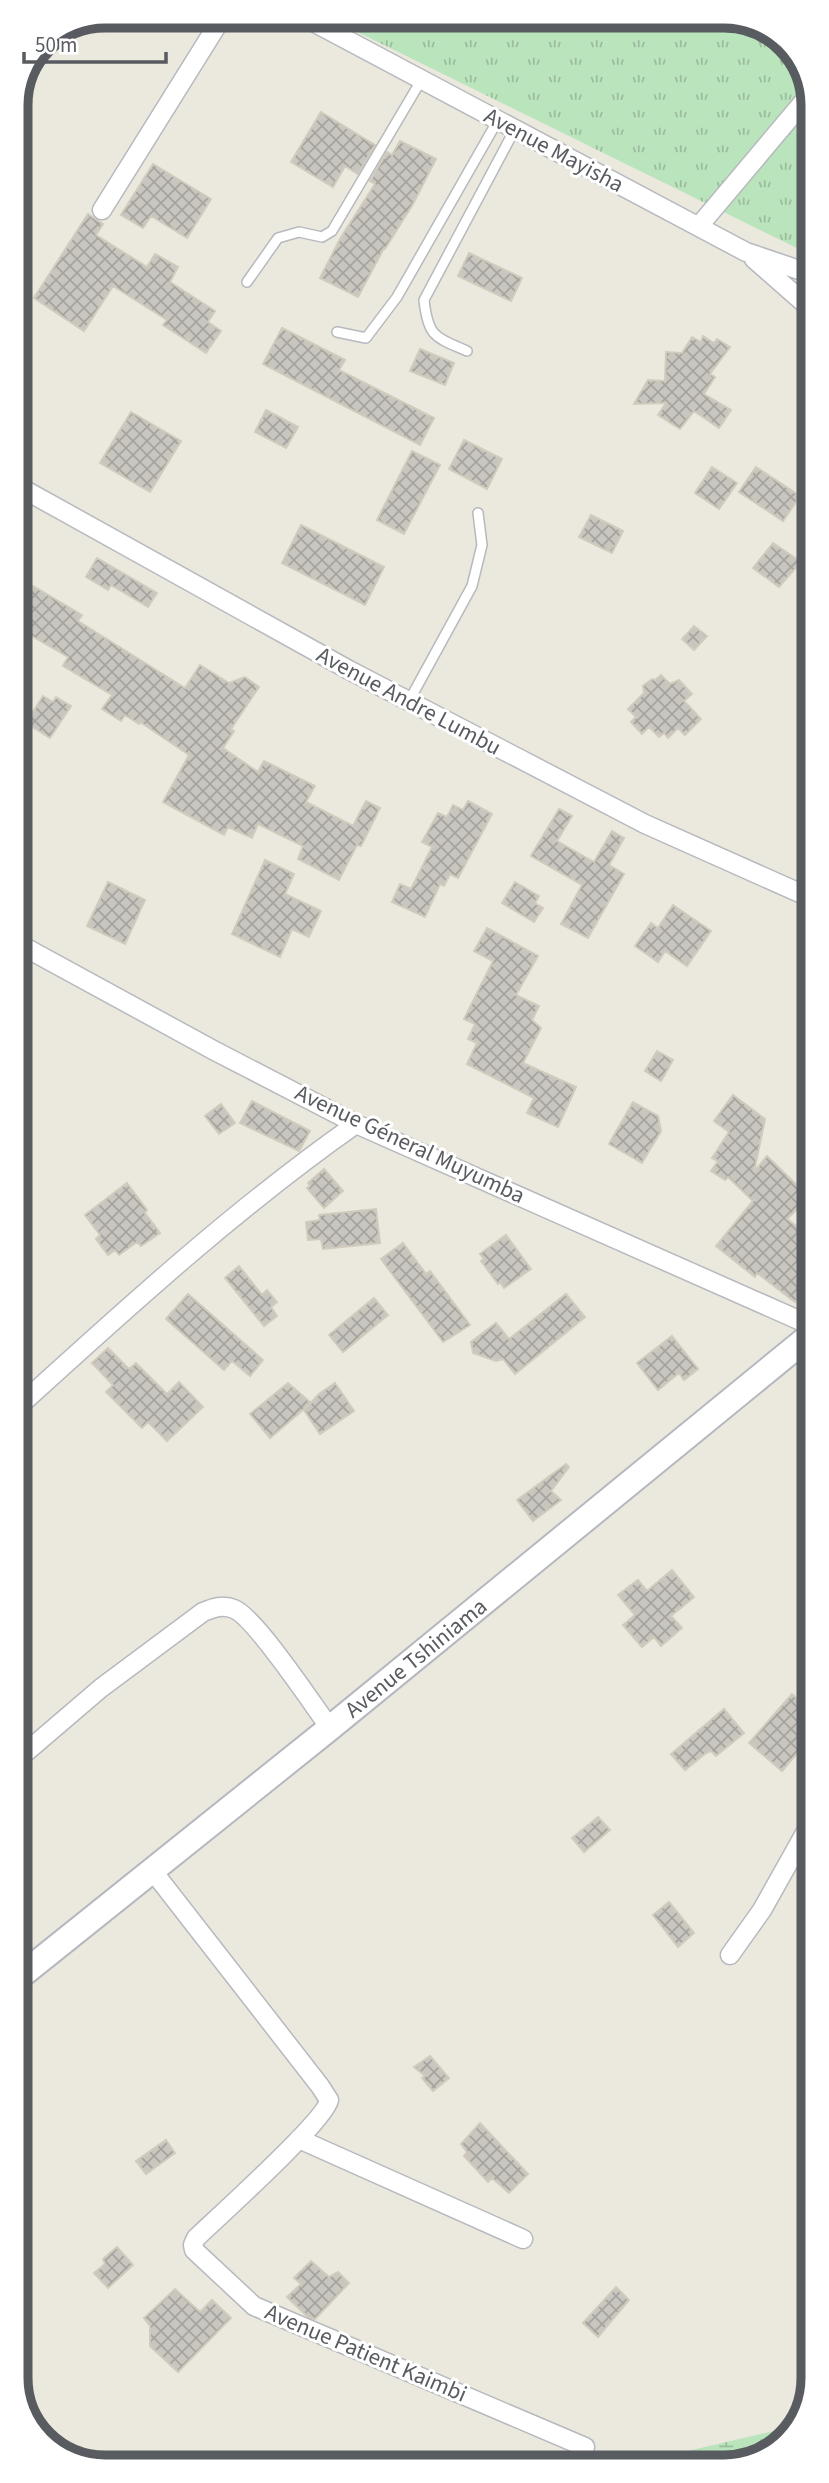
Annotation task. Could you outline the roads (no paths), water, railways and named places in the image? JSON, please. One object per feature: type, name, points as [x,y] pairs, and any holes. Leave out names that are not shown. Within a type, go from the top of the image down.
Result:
[{"type":"street","points":[[102,210],[216,28]]},
{"type":"street","name":"Avenue Mayisha","points":[[325,28],[746,252],[801,271]]},
{"type":"street","points":[[699,226],[801,105]]},
{"type":"street","points":[[746,252],[801,300]]},
{"type":"street","name":"Avenue Andre Lumbu","points":[[28,492],[409,701],[645,824],[801,894]]},
{"type":"street","name":"Avenue Géneral Muyumba","points":[[28,949],[356,1124],[801,1321]]},
{"type":"street","points":[[28,1398],[174,1266],[297,1165],[356,1124]]},
{"type":"street","name":"Avenue Tshiniama","points":[[28,1970],[330,1728],[801,1343]]},
{"type":"street","points":[[28,1751],[110,1681],[203,1612],[216,1606],[235,1609],[253,1624],[330,1728]]},
{"type":"street","points":[[730,1955],[762,1910],[801,1840]]},
{"type":"street","name":"Avenue Patient Kaimbi","points":[[152,1870],[328,2096],[329,2105],[326,2110],[196,2238],[193,2248],[197,2255],[254,2306],[585,2447]]},
{"type":"street","points":[[299,2139],[523,2239]]},
{"type":"lane","points":[[247,282],[278,239],[299,232],[322,237],[332,231],[422,79]]},
{"type":"lane","points":[[337,332],[366,338],[397,298],[498,120]]},
{"type":"lane","points":[[467,351],[436,338],[426,322],[424,300],[515,129]]},
{"type":"lane","points":[[409,701],[472,586],[482,544],[478,513]]}]
